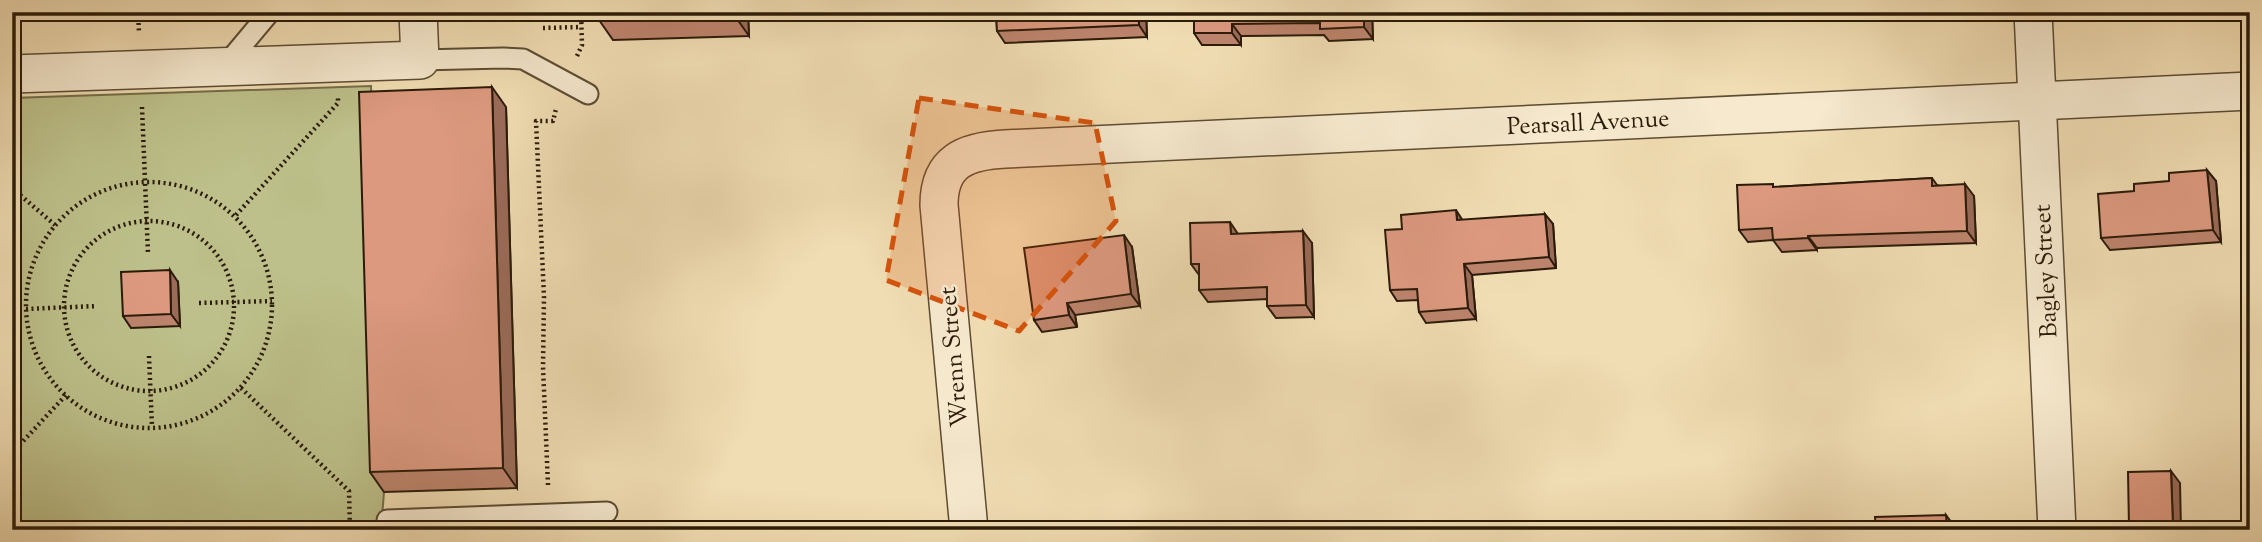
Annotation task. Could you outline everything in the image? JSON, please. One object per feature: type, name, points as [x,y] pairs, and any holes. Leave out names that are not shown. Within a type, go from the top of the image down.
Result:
[{"type":"street","points":[[12,74],[420,60],[418,12]]},
{"type":"street","name":"Bagley Street","points":[[2033,12],[2057,530]]},
{"type":"street","name":"Pearsall Avenue","points":[[942,184],[960,159],[986,150],[2250,92]]},
{"type":"street","name":"Wrenn Street","points":[[942,184],[939,205],[969,530]]},
{"type":"lane","points":[[223,68],[270,12]]},
{"type":"lane","points":[[420,60],[523,60],[588,94]]},
{"type":"lane","points":[[387,520],[607,512]]},
{"type":"path","points":[[574,66],[582,45],[581,12]]},
{"type":"path","points":[[543,29],[581,27]]},
{"type":"path","points":[[236,215],[338,103],[338,94]]},
{"type":"path","points":[[548,496],[543,367],[544,297],[536,121],[553,121],[557,105]]},
{"type":"path","points":[[142,106],[148,254]]},
{"type":"path","points":[[165,184],[204,194],[236,215],[259,247],[272,301],[271,325],[265,352],[240,388],[201,416],[152,427],[125,426],[106,420],[86,411],[66,395],[41,364],[30,341],[26,309],[28,280],[36,253],[55,225],[81,203],[102,193],[125,187],[165,184]]},
{"type":"path","points":[[12,188],[55,225]]},
{"type":"path","points":[[147,220],[177,225],[203,239],[223,261],[234,288],[234,302],[228,338],[219,356],[204,371],[176,385],[151,390],[126,389],[102,377],[82,359],[69,335],[64,309],[67,282],[79,258],[98,238],[122,225],[147,220]]},
{"type":"path","points":[[199,303],[272,301]]},
{"type":"path","points":[[26,309],[97,306]]},
{"type":"path","points":[[149,356],[152,427]]},
{"type":"path","points":[[240,388],[349,491],[350,530]]},
{"type":"path","points":[[12,453],[66,395]]},
{"type":"highlighted area","points":[[919,98],[1095,123],[1116,221],[1019,331],[886,280]]},
{"type":"green space","points":[[371,86],[384,492],[381,530],[12,530],[12,98]]},
{"type":"building","points":[[598,12],[735,12],[735,16],[599,20]]},
{"type":"building","points":[[996,12],[1138,12],[1139,25],[997,31]]},
{"type":"building","points":[[1194,12],[1364,12],[1364,27],[1320,29],[1320,23],[1232,24],[1232,33],[1194,33]]},
{"type":"building","points":[[492,87],[503,468],[370,472],[359,92]]},
{"type":"building","points":[[2207,170],[2213,230],[2101,238],[2098,194],[2134,191],[2134,184],[2169,181],[2169,173]]},
{"type":"building","points":[[1932,178],[1932,186],[1965,184],[1967,231],[1808,236],[1773,240],[1772,228],[1739,230],[1737,185],[1773,184],[1773,187]]},
{"type":"building","points":[[1456,210],[1457,220],[1545,214],[1549,257],[1464,264],[1468,308],[1419,312],[1417,289],[1390,290],[1385,230],[1402,229],[1401,215]]},
{"type":"building","points":[[1230,222],[1231,234],[1303,231],[1306,305],[1267,306],[1267,287],[1199,290],[1199,264],[1191,264],[1190,223]]},
{"type":"building","points":[[1124,235],[1131,294],[1067,303],[1069,315],[1034,320],[1024,248]]},
{"type":"building","points":[[170,270],[171,314],[123,316],[121,272]]},
{"type":"building","points":[[2171,471],[2173,526],[2218,524],[2218,530],[2117,530],[2129,527],[2128,472]]},
{"type":"building","points":[[1946,515],[1947,530],[1876,530],[1875,517]]},
{"type":"building","points":[[1176,528],[1176,530],[1133,530]]}]
